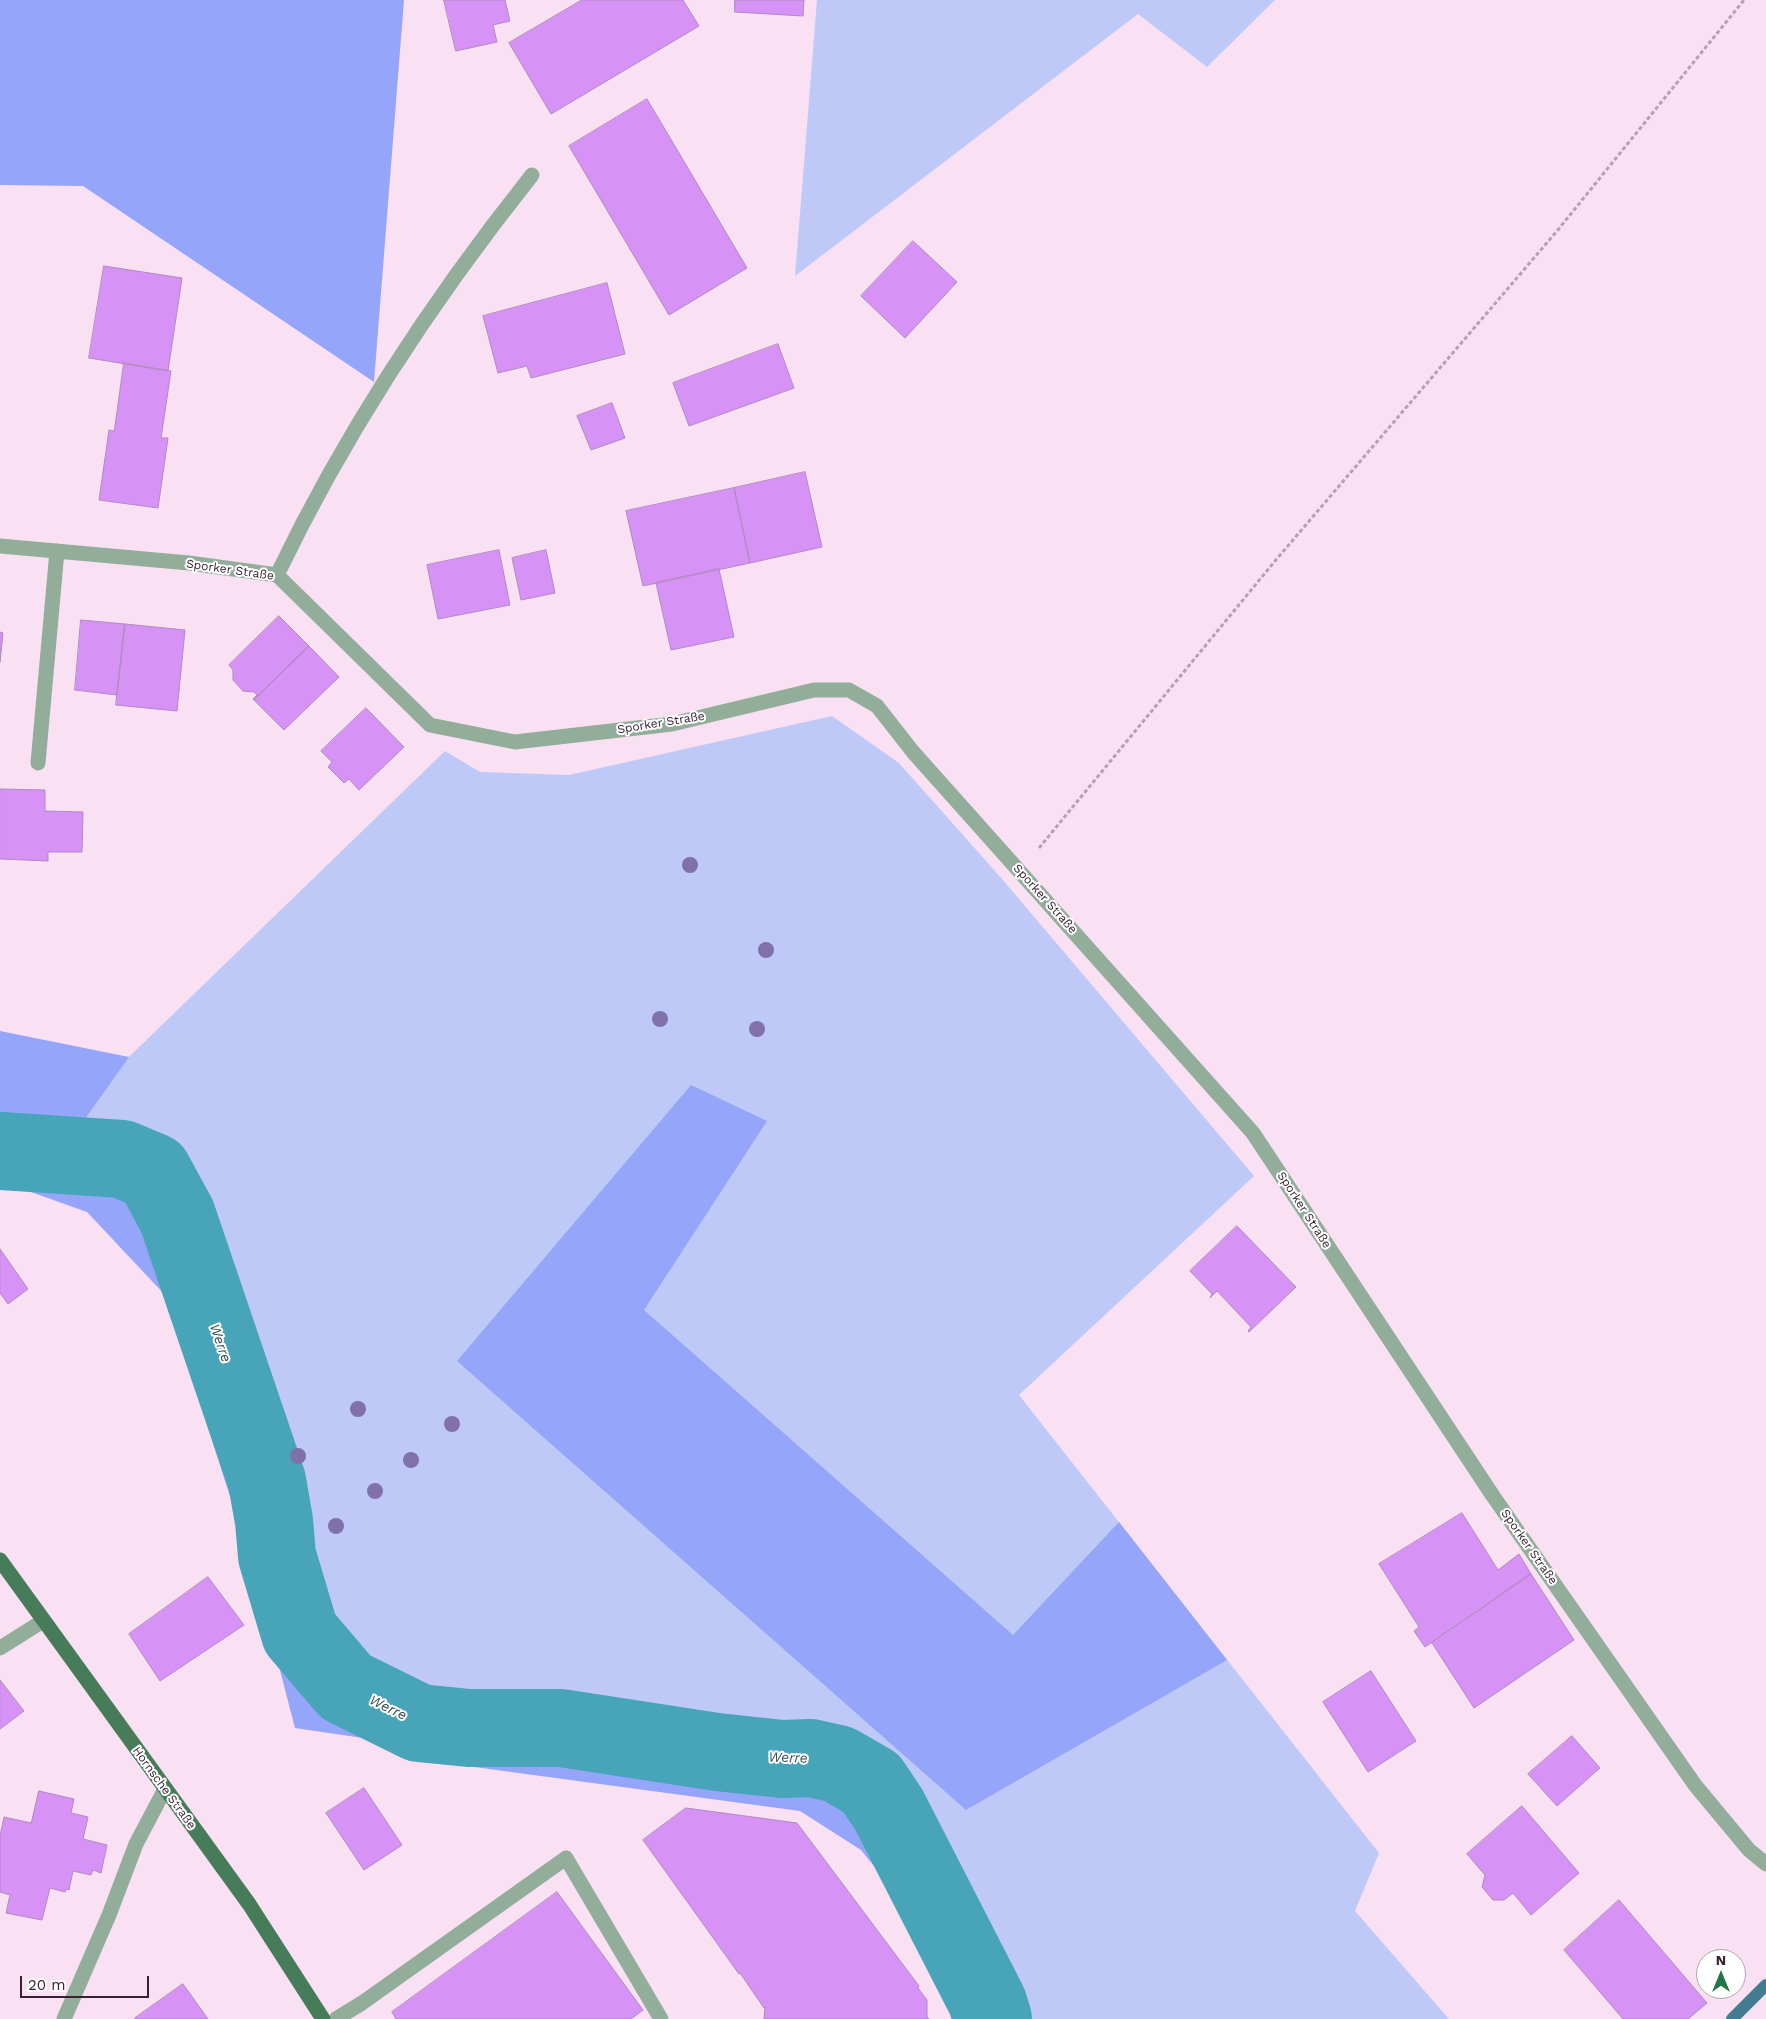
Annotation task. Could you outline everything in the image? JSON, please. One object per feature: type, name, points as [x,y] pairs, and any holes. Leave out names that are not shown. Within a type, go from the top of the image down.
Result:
[{"type":"main road","name":"Hornsche Straße","points":[[1,1565],[250,1904],[323,2019]]},
{"type":"street","points":[[277,575],[321,489],[404,353],[450,281],[532,175]]},
{"type":"street","name":"Sporker Straße","points":[[0,546],[189,563],[277,575],[430,725],[505,741],[515,742],[672,724],[814,690],[849,690],[877,706],[913,752],[1253,1133],[1493,1496],[1684,1769],[1749,1850],[1766,1864]]},
{"type":"street","points":[[38,763],[56,551]]},
{"type":"street","points":[[0,1648],[43,1621]]},
{"type":"street","points":[[64,2019],[105,1924],[136,1844],[165,1789]]},
{"type":"street","points":[[336,2019],[362,2003],[566,1858],[661,2019]]},
{"type":"path","points":[[1020,872],[1275,561],[1557,231],[1744,0]]},
{"type":"shaded area","points":[[0,0],[404,0],[374,382],[83,186],[0,185]]},
{"type":"shaded area","points":[[817,0],[1275,0],[1207,67],[1138,14],[795,276]]},
{"type":"shaded area","points":[[832,716],[899,763],[1002,879],[1254,1176],[1019,1395],[1379,1853],[1355,1911],[1449,2019],[1007,2019],[939,1863],[851,1785],[641,1738],[492,1722],[396,1689],[368,1667],[298,1554],[280,1503],[72,1112],[445,751],[480,772],[569,775]]},
{"type":"shaded area","points":[[0,1031],[129,1057],[85,1119],[184,1205],[298,1554],[368,1667],[396,1689],[492,1722],[641,1738],[851,1785],[939,1863],[1007,2019],[951,2019],[942,1951],[861,1850],[800,1811],[452,1764],[363,1738],[295,1728],[256,1578],[166,1296],[87,1212],[0,1181]]},
{"type":"shaded area","points":[[691,1085],[767,1121],[644,1310],[1013,1635],[1119,1522],[1227,1660],[966,1810],[457,1361]]},
{"type":"building","points":[[444,0],[505,0],[510,21],[493,25],[497,42],[456,51]]},
{"type":"building","points":[[582,0],[683,0],[699,26],[551,114],[509,43]]},
{"type":"building","points":[[735,0],[804,0],[803,16],[735,12]]},
{"type":"building","points":[[647,99],[747,268],[669,315],[569,146]]},
{"type":"building","points":[[913,241],[957,282],[905,338],[861,296]]},
{"type":"building","points":[[104,266],[182,278],[168,371],[89,358]]},
{"type":"building","points":[[607,283],[625,354],[531,378],[527,366],[498,373],[483,316]]},
{"type":"building","points":[[778,344],[794,388],[689,426],[673,383]]},
{"type":"building","points":[[124,363],[171,371],[161,438],[168,438],[158,508],[99,500],[109,430],[114,431]]},
{"type":"building","points":[[612,403],[625,438],[591,450],[577,416]]},
{"type":"building","points":[[805,472],[822,547],[750,563],[734,488]]},
{"type":"building","points":[[734,488],[750,563],[643,586],[626,511]]},
{"type":"building","points":[[499,550],[510,605],[438,619],[427,565]]},
{"type":"building","points":[[546,550],[555,593],[521,600],[512,558]]},
{"type":"building","points":[[719,569],[734,637],[671,650],[656,583]]},
{"type":"building","points":[[279,616],[309,646],[254,700],[257,695],[254,692],[243,691],[233,680],[233,670],[229,665]]},
{"type":"building","points":[[81,620],[125,624],[117,695],[75,690]]},
{"type":"building","points":[[125,624],[185,630],[177,711],[116,705]]},
{"type":"building","points":[[0,632],[3,633],[0,662]]},
{"type":"building","points":[[309,646],[339,677],[284,730],[254,700]]},
{"type":"building","points":[[366,708],[404,747],[359,790],[349,779],[344,783],[328,767],[332,762],[321,751]]},
{"type":"building","points":[[0,789],[45,790],[45,811],[83,812],[82,852],[48,852],[48,861],[0,859]]},
{"type":"building","points":[[1237,1226],[1296,1287],[1249,1332],[1251,1327],[1217,1291],[1210,1298],[1212,1294],[1190,1271]]},
{"type":"building","points":[[0,1249],[28,1289],[8,1304],[0,1293]]},
{"type":"building","points":[[1462,1513],[1498,1570],[1519,1554],[1531,1574],[1425,1647],[1414,1631],[1419,1627],[1379,1564]]},
{"type":"building","points":[[1531,1574],[1574,1640],[1474,1708],[1432,1643]]},
{"type":"building","points":[[208,1577],[244,1625],[160,1681],[129,1634]]},
{"type":"building","points":[[1371,1671],[1416,1741],[1368,1772],[1323,1702]]},
{"type":"building","points":[[0,1680],[24,1711],[0,1729]]},
{"type":"building","points":[[1572,1736],[1600,1768],[1557,1806],[1528,1774]]},
{"type":"building","points":[[364,1788],[402,1845],[364,1870],[326,1813]]},
{"type":"building","points":[[39,1791],[74,1799],[71,1813],[88,1817],[83,1839],[107,1845],[101,1873],[93,1870],[91,1875],[73,1871],[69,1890],[66,1889],[65,1892],[50,1888],[42,1920],[6,1913],[10,1895],[0,1892],[0,1836],[4,1817],[31,1823]]},
{"type":"building","points":[[1522,1806],[1579,1873],[1531,1915],[1513,1893],[1504,1900],[1493,1900],[1482,1887],[1485,1875],[1467,1854]]},
{"type":"building","points":[[686,1808],[797,1823],[919,1986],[918,1988],[927,2000],[927,2017],[929,2019],[764,2019],[765,2007],[739,1974],[643,1840]]},
{"type":"building","points":[[557,1892],[643,2010],[631,2019],[396,2019],[392,2012]]},
{"type":"building","points":[[1619,1900],[1696,1990],[1696,1999],[1704,1999],[1707,2003],[1688,2019],[1623,2019],[1564,1950]]},
{"type":"building","points":[[183,1984],[208,2019],[135,2019],[135,2018]]},
{"type":"waterway","name":"Werre","points":[[0,1151],[122,1159],[153,1172],[177,1216],[267,1481],[274,1521],[277,1556],[300,1633],[346,1687],[419,1723],[469,1728],[561,1728],[717,1752],[782,1759],[811,1758],[838,1764],[871,1783],[889,1810],[988,2003],[993,2019]]},
{"type":"waterway","points":[[1732,2019],[1766,1985]]}]
